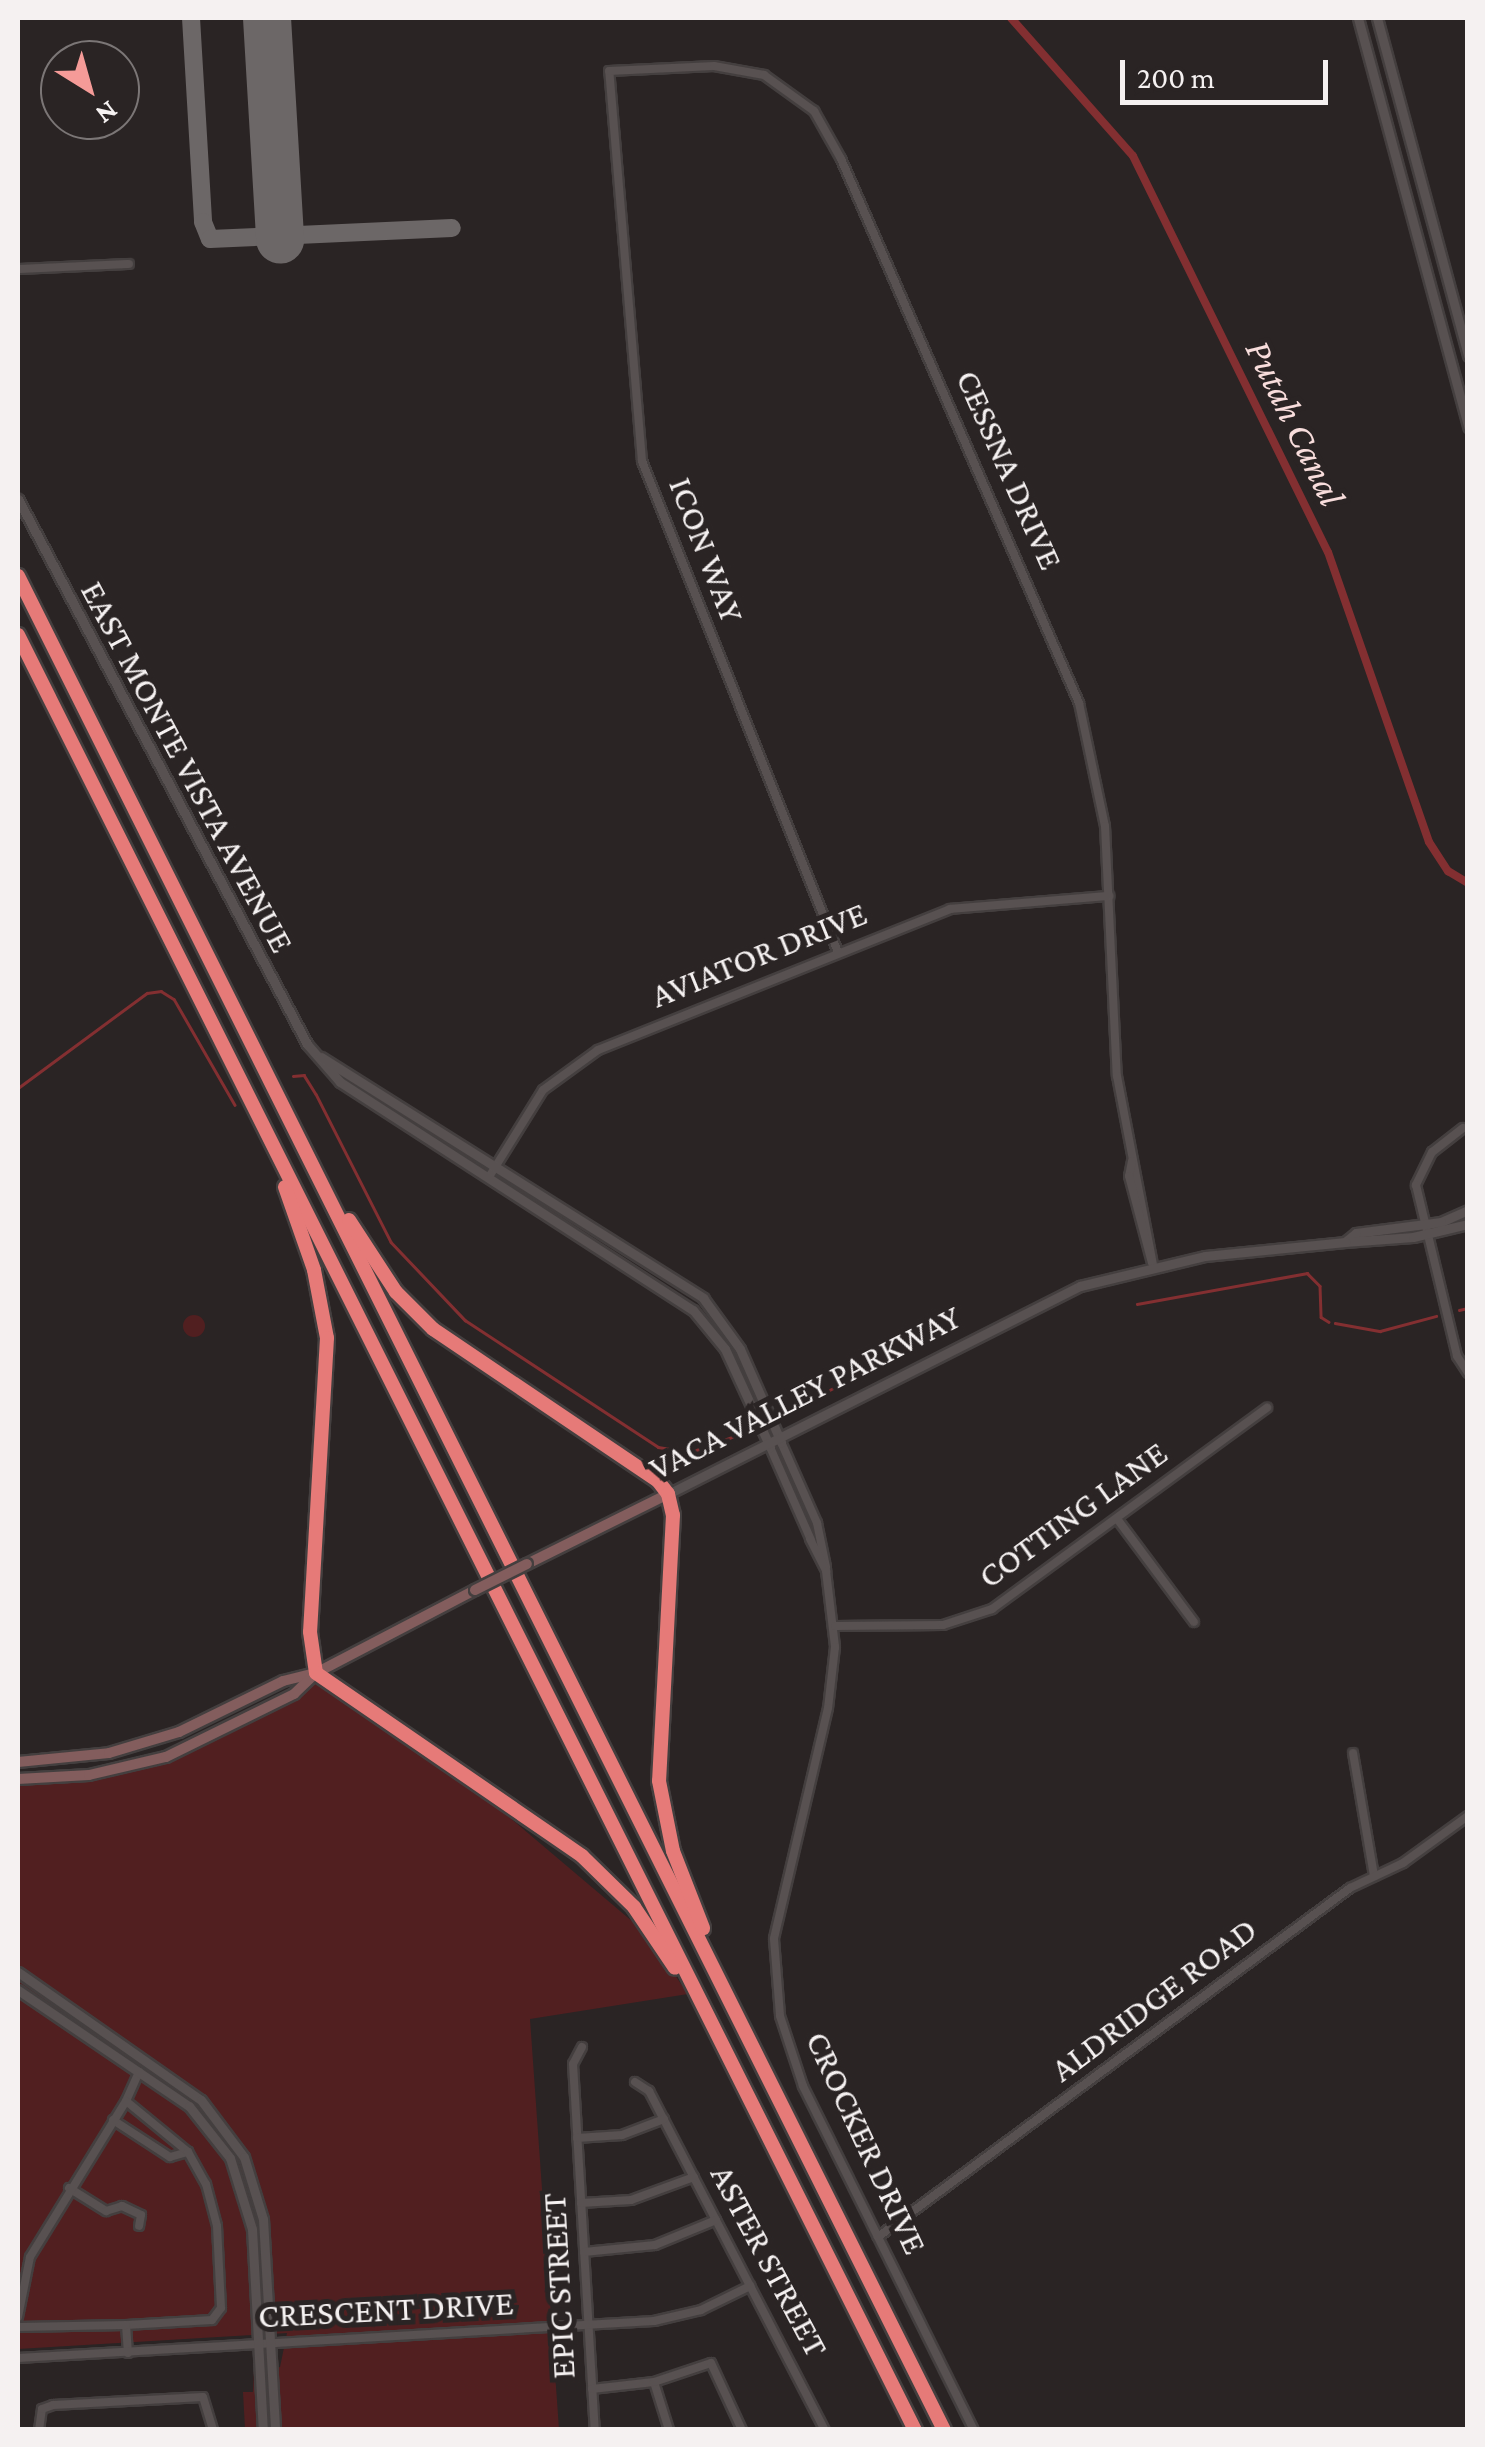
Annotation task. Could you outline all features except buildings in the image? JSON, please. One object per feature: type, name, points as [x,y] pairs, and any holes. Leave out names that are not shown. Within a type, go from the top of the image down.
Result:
[{"type":"highway","points":[[18,576],[944,2430]]},
{"type":"highway","points":[[18,635],[915,2430]]},
{"type":"highway","points":[[283,1108],[372,1260],[415,1312],[658,1480],[668,1494],[673,1515],[659,1781],[672,1851],[716,1972]]},
{"type":"highway","points":[[267,1134],[314,1270],[326,1338],[310,1632],[316,1673],[600,1871],[648,1924],[736,2073]]},
{"type":"main road","name":"VACA VALLEY PARKWAY","points":[[18,1762],[140,1745],[316,1673],[668,1494]]},
{"type":"main road","name":"VACA VALLEY PARKWAY","points":[[18,1779],[89,1774],[166,1757],[294,1694],[316,1673]]},
{"type":"street","points":[[1358,18],[1468,427]]},
{"type":"street","points":[[1377,18],[1468,356]]},
{"type":"street","name":"CESSNA DRIVE","points":[[614,147],[608,72],[714,66],[753,71],[790,89],[824,124],[1069,672],[1105,826],[1115,1056],[1137,1213],[1153,1265]]},
{"type":"street","name":"ICON WAY","points":[[614,147],[642,461],[838,952]]},
{"type":"street","points":[[18,269],[129,264]]},
{"type":"street","name":"EAST MONTE VISTA AVENUE","points":[[18,500],[290,1022],[340,1082],[650,1279],[710,1326],[770,1447]]},
{"type":"street","name":"AVIATOR DRIVE","points":[[489,1176],[544,1090],[580,1059],[950,909],[1109,896]]},
{"type":"street","name":"EAST MONTE VISTA AVENUE","points":[[317,1054],[686,1286],[726,1324],[781,1442]]},
{"type":"street","points":[[1462,1128],[1418,1173],[1426,1230],[1468,1373]]},
{"type":"street","name":"VACA VALLEY PARKWAY","points":[[1426,1230],[1468,1210]]},
{"type":"street","name":"VACA VALLEY PARKWAY","points":[[668,1494],[781,1442],[1080,1286],[1153,1265],[1345,1242],[1356,1234],[1468,1224]]},
{"type":"street","points":[[650,1279],[680,1293],[714,1325],[726,1324]]},
{"type":"street","name":"COTTING LANE","points":[[835,1626],[971,1618],[1006,1602],[1267,1408]]},
{"type":"street","name":"CROCKER DRIVE","points":[[781,1442],[822,1538],[835,1626],[828,1708],[778,1914],[775,1975],[784,2033],[804,2086],[974,2430]]},
{"type":"street","name":"CROCKER DRIVE","points":[[770,1447],[826,1571]]},
{"type":"street","points":[[1118,1520],[1194,1622]]},
{"type":"street","points":[[1353,1754],[1374,1876]]},
{"type":"street","name":"ALDRIDGE ROAD","points":[[878,2237],[1374,1876],[1468,1816]]},
{"type":"street","points":[[18,1972],[186,2088],[231,2134],[264,2220],[275,2430]]},
{"type":"street","points":[[18,1990],[204,2121],[240,2179],[252,2229],[263,2430]]},
{"type":"street","name":"EPIC STREET","points":[[582,2047],[573,2064],[595,2430]]},
{"type":"street","points":[[18,2317],[30,2257],[126,2101],[139,2072]]},
{"type":"street","name":"ASTER STREET","points":[[634,2082],[650,2090],[825,2430]]},
{"type":"street","points":[[18,2326],[126,2325],[220,2314],[215,2214],[188,2152],[126,2101]]},
{"type":"street","points":[[578,2138],[622,2135],[664,2118]]},
{"type":"street","points":[[113,2120],[170,2157],[188,2152]]},
{"type":"street","points":[[581,2203],[632,2200],[694,2177]]},
{"type":"street","points":[[69,2188],[106,2212],[122,2206],[141,2215],[139,2226]]},
{"type":"street","points":[[584,2252],[655,2245],[716,2220]]},
{"type":"street","name":"CRESCENT DRIVE","points":[[18,2358],[588,2326],[701,2310],[750,2286]]},
{"type":"street","points":[[126,2325],[128,2352]]},
{"type":"street","points":[[592,2389],[654,2382],[711,2363],[742,2430]]},
{"type":"street","points":[[654,2382],[669,2430]]},
{"type":"street","points":[[39,2430],[42,2408],[53,2405],[203,2397],[214,2430]]},
{"type":"shaded area","points":[[194,1315],[202,1318],[202,1334],[194,1337],[186,1334],[183,1326],[186,1318]]},
{"type":"shaded area","points":[[316,1673],[509,1817],[646,1933],[688,1994],[530,2019],[559,2429],[245,2429],[243,2392],[253,2392],[254,2371],[280,2367],[287,2333],[18,2349],[18,1779],[89,1775],[166,1757],[294,1694]]},
{"type":"waterway","name":"Putah Canal","points":[[1011,18],[1133,156],[1328,552],[1429,842],[1448,871],[1468,883]]},
{"type":"waterway","points":[[18,1088],[147,993],[161,991],[174,999],[235,1105]]},
{"type":"waterway","points":[[293,1076],[304,1075],[316,1094],[391,1242],[465,1320],[658,1447],[691,1452],[743,1433]]},
{"type":"waterway","points":[[1137,1304],[1307,1273],[1320,1286],[1321,1317],[1329,1322]]},
{"type":"waterway","points":[[1459,1310],[1468,1308]]},
{"type":"waterway","points":[[1335,1323],[1380,1331],[1436,1316]]},
{"type":"waterway","points":[[792,1409],[857,1376]]},
{"type":"taxiway","points":[[191,18],[203,222],[210,239],[452,228]]},
{"type":"runway","points":[[267,18],[280,240]]}]
